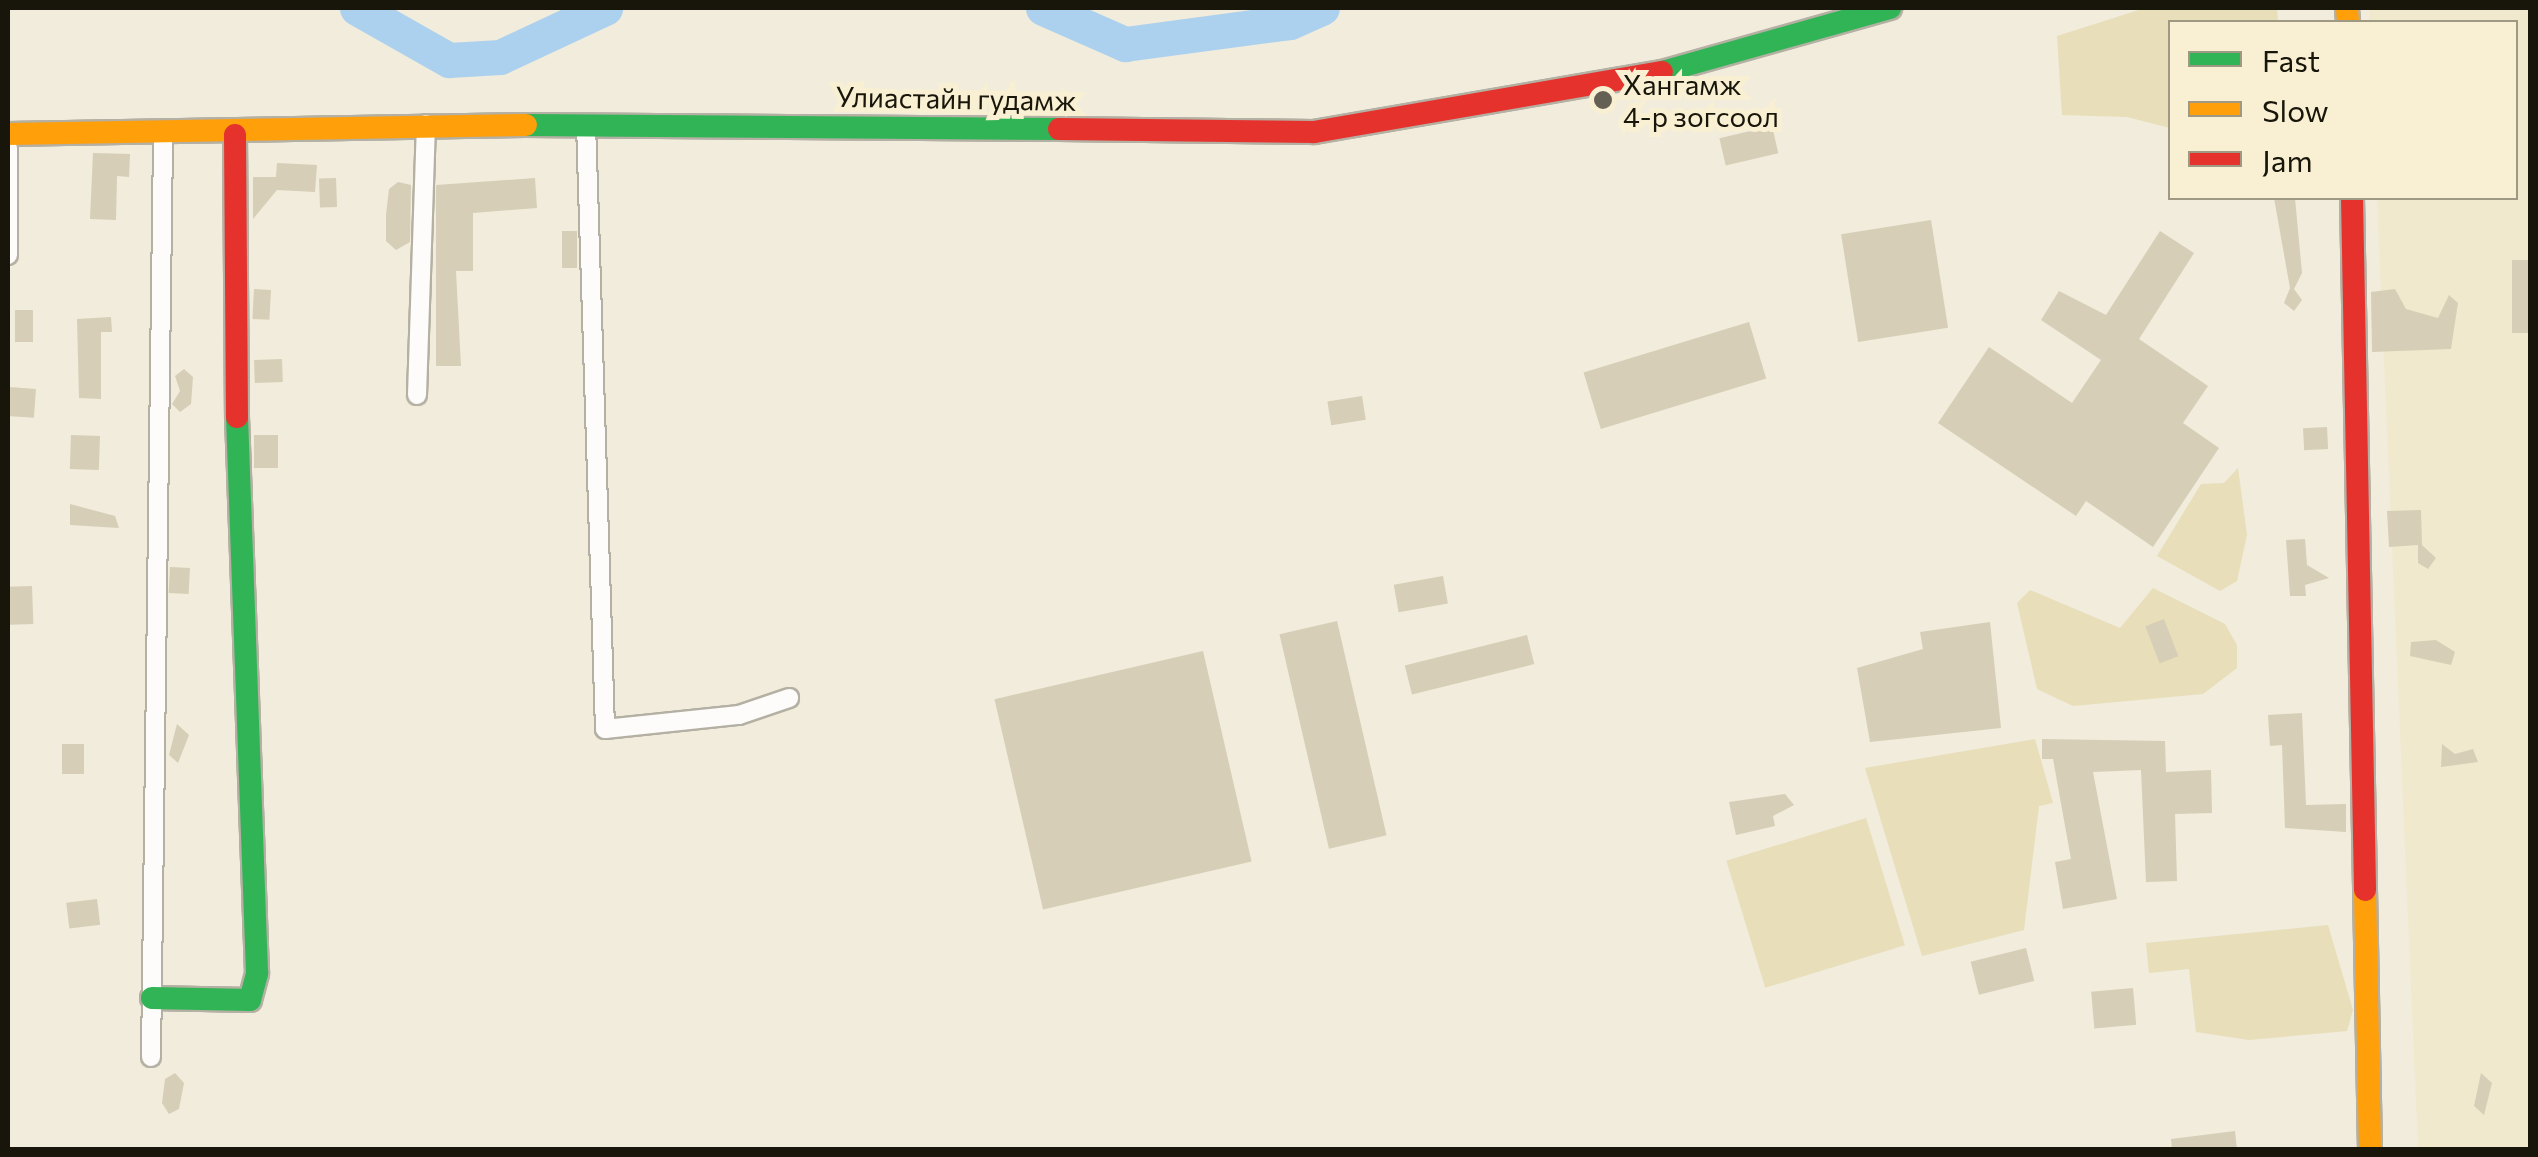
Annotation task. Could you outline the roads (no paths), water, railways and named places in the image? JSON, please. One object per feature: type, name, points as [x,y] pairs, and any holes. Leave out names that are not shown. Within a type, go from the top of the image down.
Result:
[{"type":"street","name":"Улиастайн гудамж","points":[[8,134],[163,137],[426,124],[1314,132],[1628,82],[1890,8]]},
{"type":"street","points":[[417,395],[426,124]]},
{"type":"street","points":[[586,124],[605,729],[739,715],[788,698]]},
{"type":"street","points":[[152,998],[250,1000],[256,973],[238,596],[235,135]]},
{"type":"street","points":[[151,1058],[163,137]]},
{"type":"street","points":[[8,148],[8,255]]},
{"type":"street","points":[[2352,200],[2370,1150]]},
{"type":"waterway","points":[[357,8],[449,60],[500,57],[605,8]]},
{"type":"waterway","points":[[1043,8],[1125,44],[1290,22],[1322,8]]},
{"type":"place","name":"Хангамж 4-р зогсоол","points":[[1603,100]]}]
